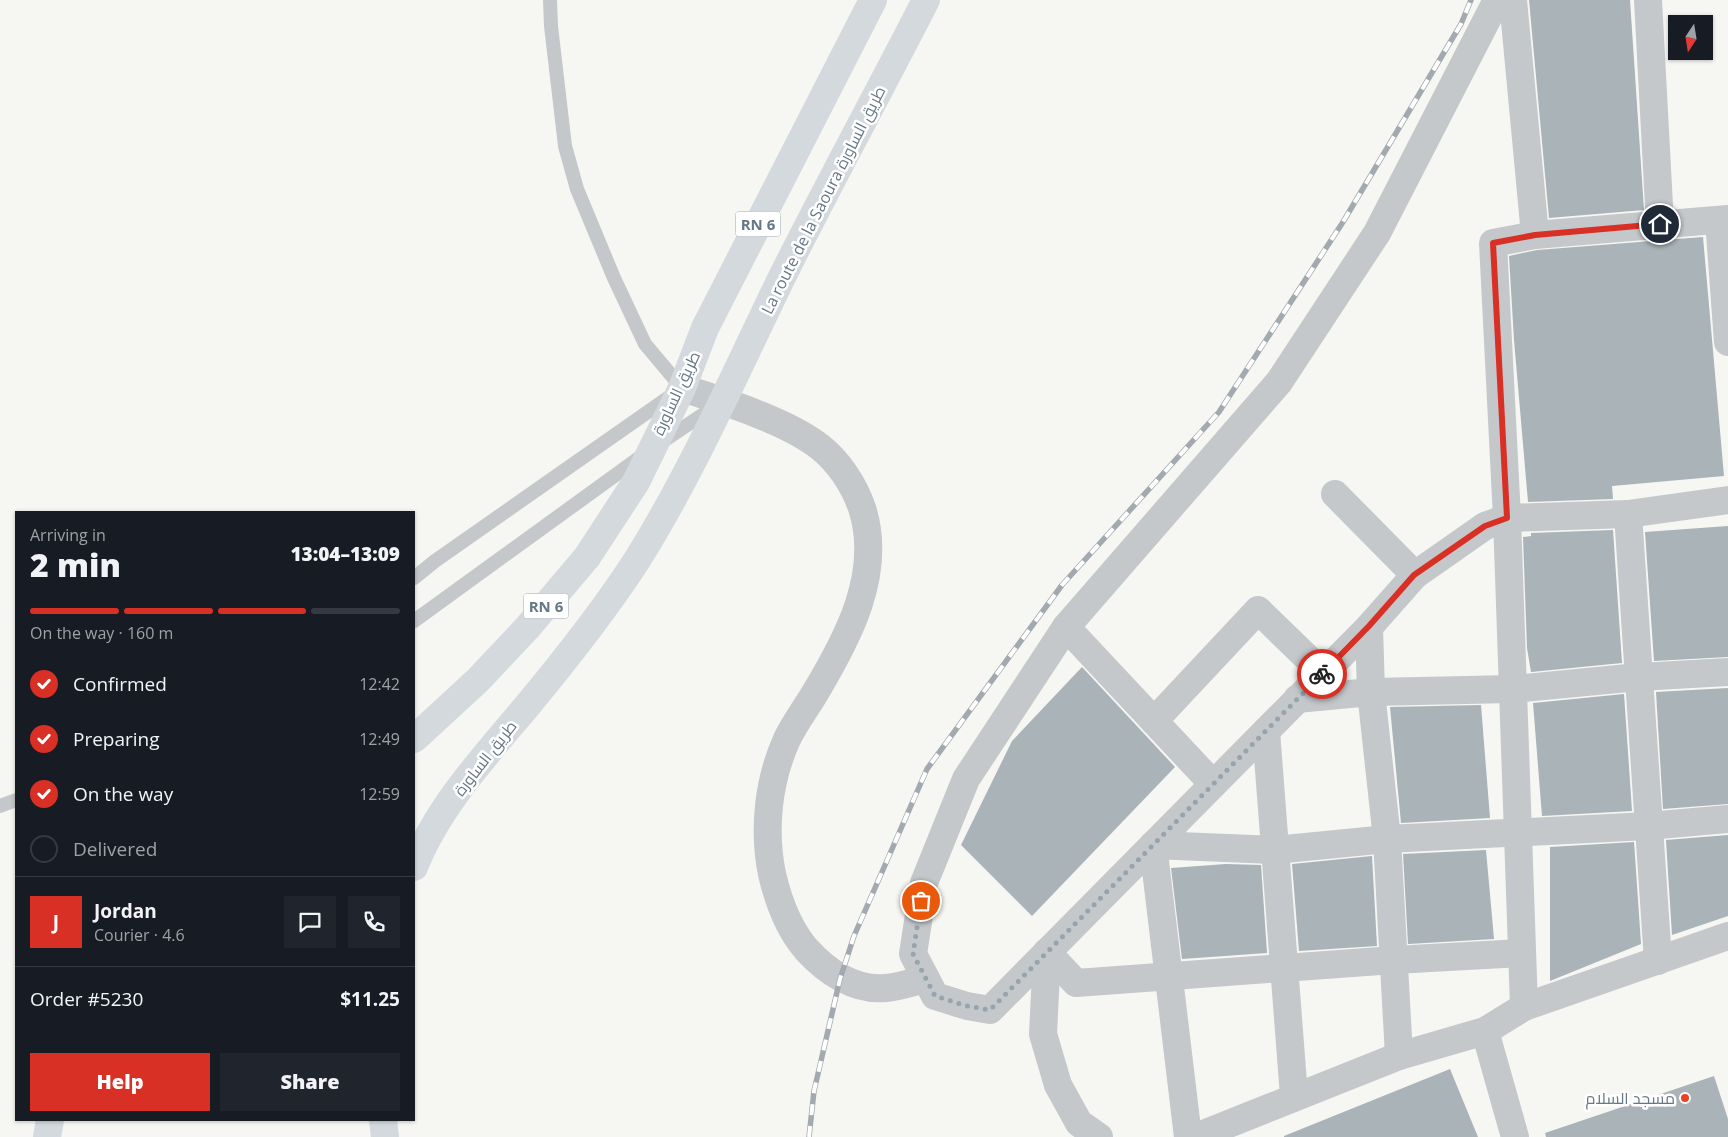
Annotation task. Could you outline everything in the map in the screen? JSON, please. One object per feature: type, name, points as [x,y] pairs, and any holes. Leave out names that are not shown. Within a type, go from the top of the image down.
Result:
[{"type":"highway","name":"طريق الساورة","points":[[415,738],[478,680],[528,628],[587,557],[636,482],[682,388],[705,328],[872,0]]},
{"type":"highway","name":"La route de la Saoura طريق الساورة","points":[[723,401],[783,275],[926,0]]},
{"type":"highway","name":"طريق الساورة","points":[[415,864],[422,847],[448,805],[486,755],[556,672],[636,561],[675,496],[723,401]]},
{"type":"highway","points":[[47,1137],[50,1121]]},
{"type":"highway","points":[[383,1121],[385,1137]]},
{"type":"street","points":[[1496,0],[1377,233],[1279,382],[1066,627],[966,779],[924,883],[913,954],[935,996],[967,1006],[990,1010],[1369,626],[1414,575],[1485,526],[1507,518],[1628,514],[1728,500]]},
{"type":"street","points":[[1513,0],[1535,235]]},
{"type":"street","points":[[1648,0],[1660,224]]},
{"type":"street","points":[[1524,1007],[1507,518],[1493,243],[1535,235],[1723,220],[1728,342]]},
{"type":"street","points":[[682,388],[723,401],[793,430],[820,446],[838,464],[862,509],[869,548],[865,581],[858,611],[832,666],[787,739],[768,808],[768,852],[778,901],[801,943],[821,965],[840,979],[884,989],[926,979]]},
{"type":"street","points":[[1335,494],[1414,575]]},
{"type":"street","points":[[1628,514],[1658,961]]},
{"type":"street","points":[[1154,721],[1258,610],[1323,673]]},
{"type":"street","points":[[1369,626],[1371,692],[1387,839],[1399,1056]]},
{"type":"street","points":[[1066,627],[1213,784]]},
{"type":"street","points":[[1297,699],[1371,692],[1513,689],[1639,677],[1728,672]]},
{"type":"street","points":[[1266,731],[1294,1096]]},
{"type":"street","points":[[1153,845],[1275,850],[1387,839],[1648,826],[1728,819]]},
{"type":"street","points":[[1153,845],[1188,1137]]},
{"type":"street","points":[[1196,1137],[1294,1096],[1399,1056],[1485,1031],[1524,1007],[1728,936]]},
{"type":"street","points":[[1047,952],[1076,983],[1170,978],[1394,960],[1522,953]]},
{"type":"street","points":[[1047,952],[1043,1034],[1058,1085],[1079,1123],[1099,1137]]},
{"type":"street","points":[[1485,1031],[1515,1137]]},
{"type":"lane","points":[[415,577],[435,560],[682,388],[645,344],[614,278],[577,189],[566,146],[551,26],[550,0]]},
{"type":"lane","points":[[415,620],[650,450],[723,401]]},
{"type":"lane","points":[[0,806],[15,800]]},
{"type":"building","points":[[1529,0],[1630,0],[1644,210],[1549,218]]},
{"type":"building","points":[[1703,237],[1724,476],[1612,486],[1613,499],[1528,502],[1509,256],[1537,250]]},
{"type":"building","points":[[1728,526],[1728,657],[1654,661],[1645,532]]},
{"type":"building","points":[[1613,530],[1622,663],[1531,672],[1527,648],[1523,537],[1531,536],[1531,533]]},
{"type":"building","points":[[1082,667],[1175,767],[1032,916],[961,845],[1012,741]]},
{"type":"building","points":[[1728,688],[1728,804],[1663,809],[1656,692]]},
{"type":"building","points":[[1624,694],[1632,811],[1542,816],[1533,703]]},
{"type":"building","points":[[1481,705],[1490,818],[1401,823],[1390,707]]},
{"type":"building","points":[[1728,835],[1728,916],[1672,935],[1666,840]]},
{"type":"building","points":[[1634,842],[1641,944],[1550,981],[1550,847]]},
{"type":"building","points":[[1486,850],[1494,939],[1408,944],[1403,854]]},
{"type":"building","points":[[1372,856],[1377,946],[1299,951],[1292,864]]},
{"type":"building","points":[[1226,864],[1261,865],[1267,953],[1182,959],[1171,868]]},
{"type":"building","points":[[1450,1069],[1478,1137],[1284,1137],[1284,1136]]},
{"type":"building","name":"مسجد السلام","points":[[1714,1076],[1728,1119],[1728,1137],[1546,1137],[1545,1133]]},
{"type":"railway","points":[[809,1137],[814,1091],[840,979],[854,936],[927,769],[1062,585],[1219,412],[1343,222],[1461,24],[1471,0]]},
{"type":"way so far","points":[[921,901],[913,954],[935,996],[967,1006],[990,1010],[1322,674]]},
{"type":"place","name":"مسجد السلام","points":[[1685,1098]]},
{"type":"route","points":[[1322,674],[1369,626],[1414,575],[1485,526],[1507,518],[1493,243],[1535,235],[1660,224]]}]
